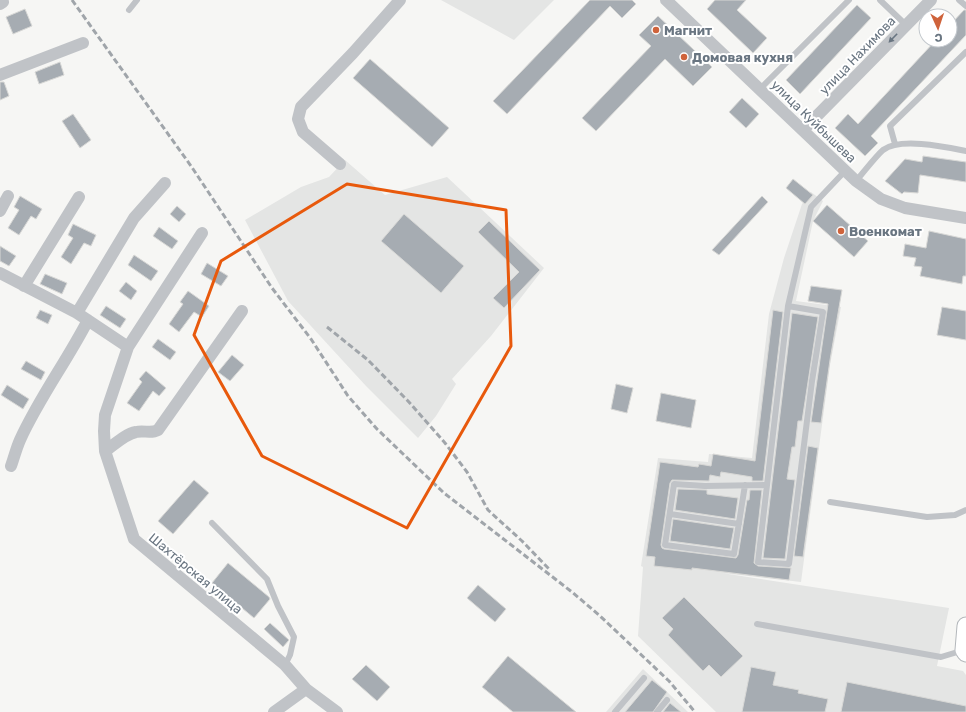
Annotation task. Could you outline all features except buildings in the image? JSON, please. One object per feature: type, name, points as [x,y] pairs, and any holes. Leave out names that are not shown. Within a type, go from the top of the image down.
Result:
[{"type":"street","points":[[340,164],[303,132],[298,119],[301,107],[400,0]]},
{"type":"street","name":"улица Куйбышева","points":[[666,0],[856,181],[881,199],[905,208],[966,218]]},
{"type":"street","name":"улица Нахимова","points":[[804,130],[931,0]]},
{"type":"street","points":[[0,75],[83,43]]},
{"type":"street","points":[[77,313],[134,218],[165,183]]},
{"type":"street","points":[[0,211],[8,196]]},
{"type":"street","points":[[24,286],[79,197]]},
{"type":"street","name":"Шахтёрская улица","points":[[202,233],[128,347],[105,415],[105,451],[134,539],[285,665],[306,690],[337,712]]},
{"type":"street","points":[[0,273],[77,313],[128,347]]},
{"type":"street","points":[[105,451],[125,436],[136,432],[154,432],[158,430],[242,311]]},
{"type":"street","points":[[11,466],[20,441],[37,406],[77,342],[88,320]]},
{"type":"street","points":[[965,652],[966,626]]},
{"type":"street","points":[[274,712],[306,690]]},
{"type":"lane","points":[[130,10],[137,0]]},
{"type":"lane","points":[[760,88],[849,0]]},
{"type":"lane","points":[[880,0],[906,25]]},
{"type":"lane","points":[[959,0],[966,6]]},
{"type":"lane","points":[[894,144],[890,126],[966,52]]},
{"type":"lane","points":[[856,181],[883,150],[894,144],[933,145],[966,151]]},
{"type":"lane","points":[[788,306],[823,312],[812,381],[789,564],[758,562],[788,306],[810,207],[846,170]]},
{"type":"lane","points":[[745,485],[734,554],[665,545],[674,484],[705,486],[745,485],[767,485]]},
{"type":"lane","points":[[830,502],[927,517],[955,515],[966,510]]},
{"type":"lane","points":[[670,514],[739,524]]},
{"type":"lane","points":[[212,523],[267,579],[278,606],[294,637],[290,655],[285,665]]},
{"type":"lane","points":[[757,624],[941,657],[965,652]]},
{"type":"lane","points":[[615,712],[644,678]]},
{"type":"lane","points":[[657,712],[667,700]]},
{"type":"highlighted area","points":[[347,184],[506,210],[511,346],[407,528],[262,456],[194,335],[221,261]]},
{"type":"shaded area","points":[[441,0],[554,0],[514,40]]},
{"type":"shaded area","points":[[345,160],[385,195],[447,177],[544,268],[491,336],[452,379],[456,384],[436,416],[418,438],[366,386],[288,301],[245,220],[301,187],[329,177]]},
{"type":"shaded area","points":[[811,192],[823,201],[813,221],[796,301],[841,307],[830,365],[801,582],[722,573],[949,608],[937,666],[963,671],[966,675],[966,712],[716,712],[638,636],[643,567],[641,566],[658,458],[708,462],[709,454],[752,458],[769,314],[784,258],[802,204]]},
{"type":"shaded area","points":[[643,669],[688,712],[606,712]]},
{"type":"railway","points":[[72,0],[191,166],[272,288],[311,339],[348,396],[377,429],[444,493],[572,592],[599,615],[669,681],[695,712]]},
{"type":"railway","points":[[327,327],[368,360],[408,401],[445,443],[467,472],[488,510],[522,541],[549,569]]},
{"type":"place","name":"Магнит","points":[[656,30]]},
{"type":"place","name":"Домовая кухня","points":[[684,57]]},
{"type":"place","name":"Военкомат","points":[[841,231]]}]
